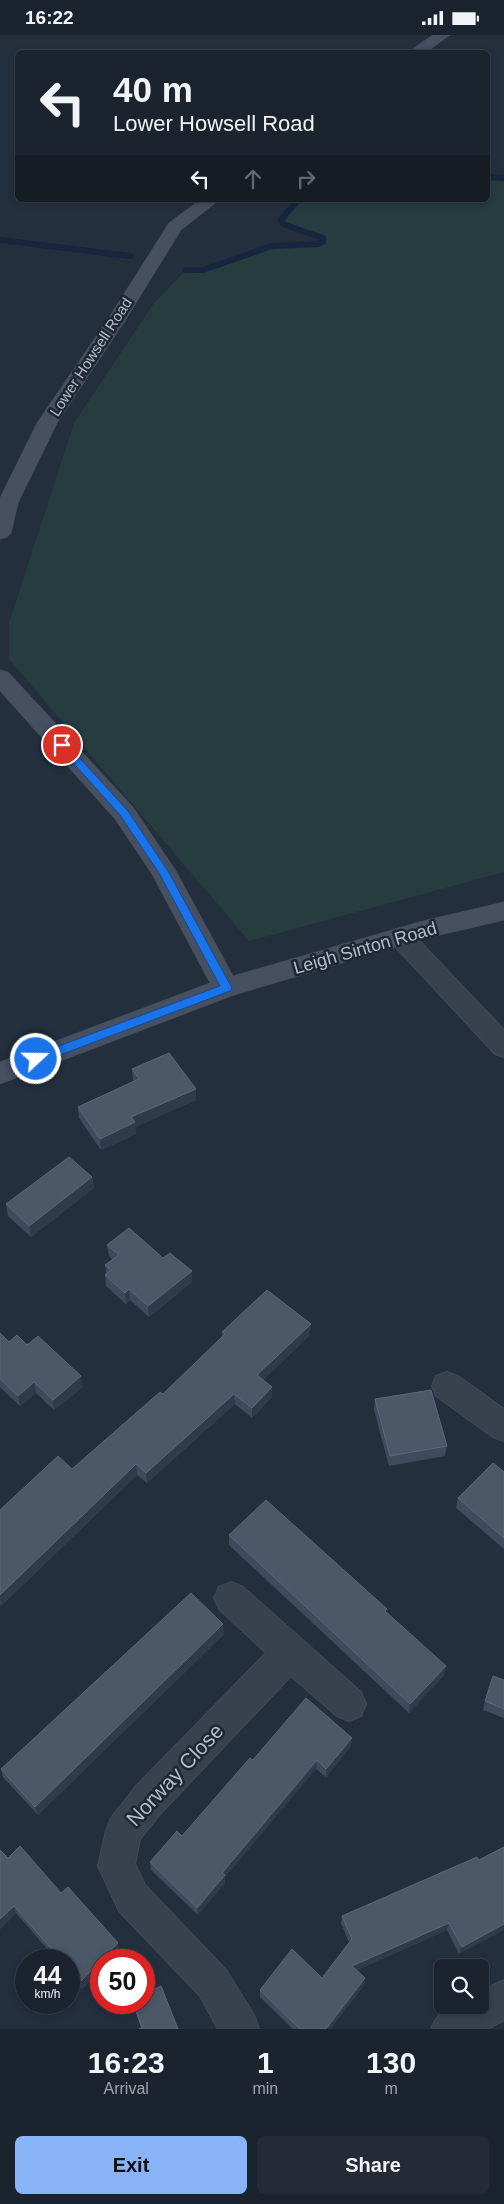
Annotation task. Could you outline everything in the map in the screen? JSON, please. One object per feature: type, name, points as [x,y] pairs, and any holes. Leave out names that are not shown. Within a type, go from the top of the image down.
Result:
[{"type":"street","points":[[419,50],[442,35]]},
{"type":"street","name":"Lower Howsell Road","points":[[0,533],[8,503],[47,423],[119,316],[175,227],[208,202]]},
{"type":"street","points":[[0,677],[124,813],[163,871],[226,988]]},
{"type":"street","name":"Leigh Sinton Road","points":[[0,1073],[226,988],[401,937],[504,911]]},
{"type":"street","points":[[401,937],[504,1047]]},
{"type":"street","points":[[447,1386],[504,1427]]},
{"type":"street","points":[[231,1598],[290,1653],[349,1703]]},
{"type":"street","name":"Norway Close","points":[[240,2029],[213,1983],[132,1898],[116,1866],[124,1831],[149,1799],[290,1653]]},
{"type":"street","points":[[450,2029],[504,1999]]},
{"type":"green space","points":[[490,177],[504,178],[504,872],[249,941],[9,659],[9,623],[74,423],[154,303],[186,270],[203,270],[272,246],[318,244],[323,242],[322,238],[283,224],[281,220],[296,202],[490,202]]},
{"type":"building","points":[[169,1053],[196,1089],[131,1117],[135,1122],[100,1139],[78,1107],[139,1079],[132,1069]]},
{"type":"building","points":[[69,1157],[92,1177],[29,1226],[6,1204]]},
{"type":"building","points":[[129,1228],[163,1258],[170,1253],[192,1271],[148,1306],[129,1289],[125,1293],[105,1275],[111,1270],[105,1265],[119,1255],[107,1245]]},
{"type":"building","points":[[267,1290],[311,1324],[257,1375],[272,1387],[252,1408],[234,1394],[146,1473],[136,1464],[0,1595],[0,1510],[58,1456],[72,1469],[160,1392],[163,1394],[225,1334],[222,1332]]},
{"type":"building","points":[[0,1333],[9,1342],[17,1335],[27,1345],[38,1336],[81,1376],[53,1400],[34,1382],[18,1396],[0,1379]]},
{"type":"building","points":[[431,1390],[447,1446],[390,1456],[375,1399]]},
{"type":"building","points":[[493,1463],[504,1472],[504,1538],[458,1498]]},
{"type":"building","points":[[266,1500],[387,1609],[385,1611],[446,1666],[410,1704],[229,1535]]},
{"type":"building","points":[[191,1593],[223,1624],[35,1807],[1,1769]]},
{"type":"building","points":[[493,1676],[504,1680],[504,1709],[485,1701]]},
{"type":"building","points":[[306,1698],[352,1738],[326,1769],[317,1760],[222,1873],[225,1875],[197,1908],[150,1862],[177,1831],[182,1836],[250,1758],[253,1760]]},
{"type":"building","points":[[20,1846],[61,1893],[68,1887],[118,1943],[112,1949],[90,1949],[90,1972],[80,1982],[80,1949],[51,1949],[14,1906],[0,1919],[0,1850],[8,1858]]},
{"type":"building","points":[[504,1847],[504,1924],[462,1947],[449,1923],[352,1966],[365,1978],[326,2029],[300,2029],[260,1990],[292,1949],[322,1978],[352,1939],[342,1916],[477,1857],[479,1860]]},
{"type":"building","points":[[161,1986],[178,2029],[139,2029],[142,2028],[137,2014],[155,2014],[155,1989]]},
{"type":"waterway","points":[[490,177],[504,178]]},
{"type":"waterway","points":[[186,270],[203,270],[272,246],[318,244],[323,242],[323,238],[283,224],[281,220],[296,202]]},
{"type":"waterway","points":[[0,240],[130,256]]},
{"type":"route","points":[[36,1059],[226,988],[163,871],[124,813],[62,745]]}]
